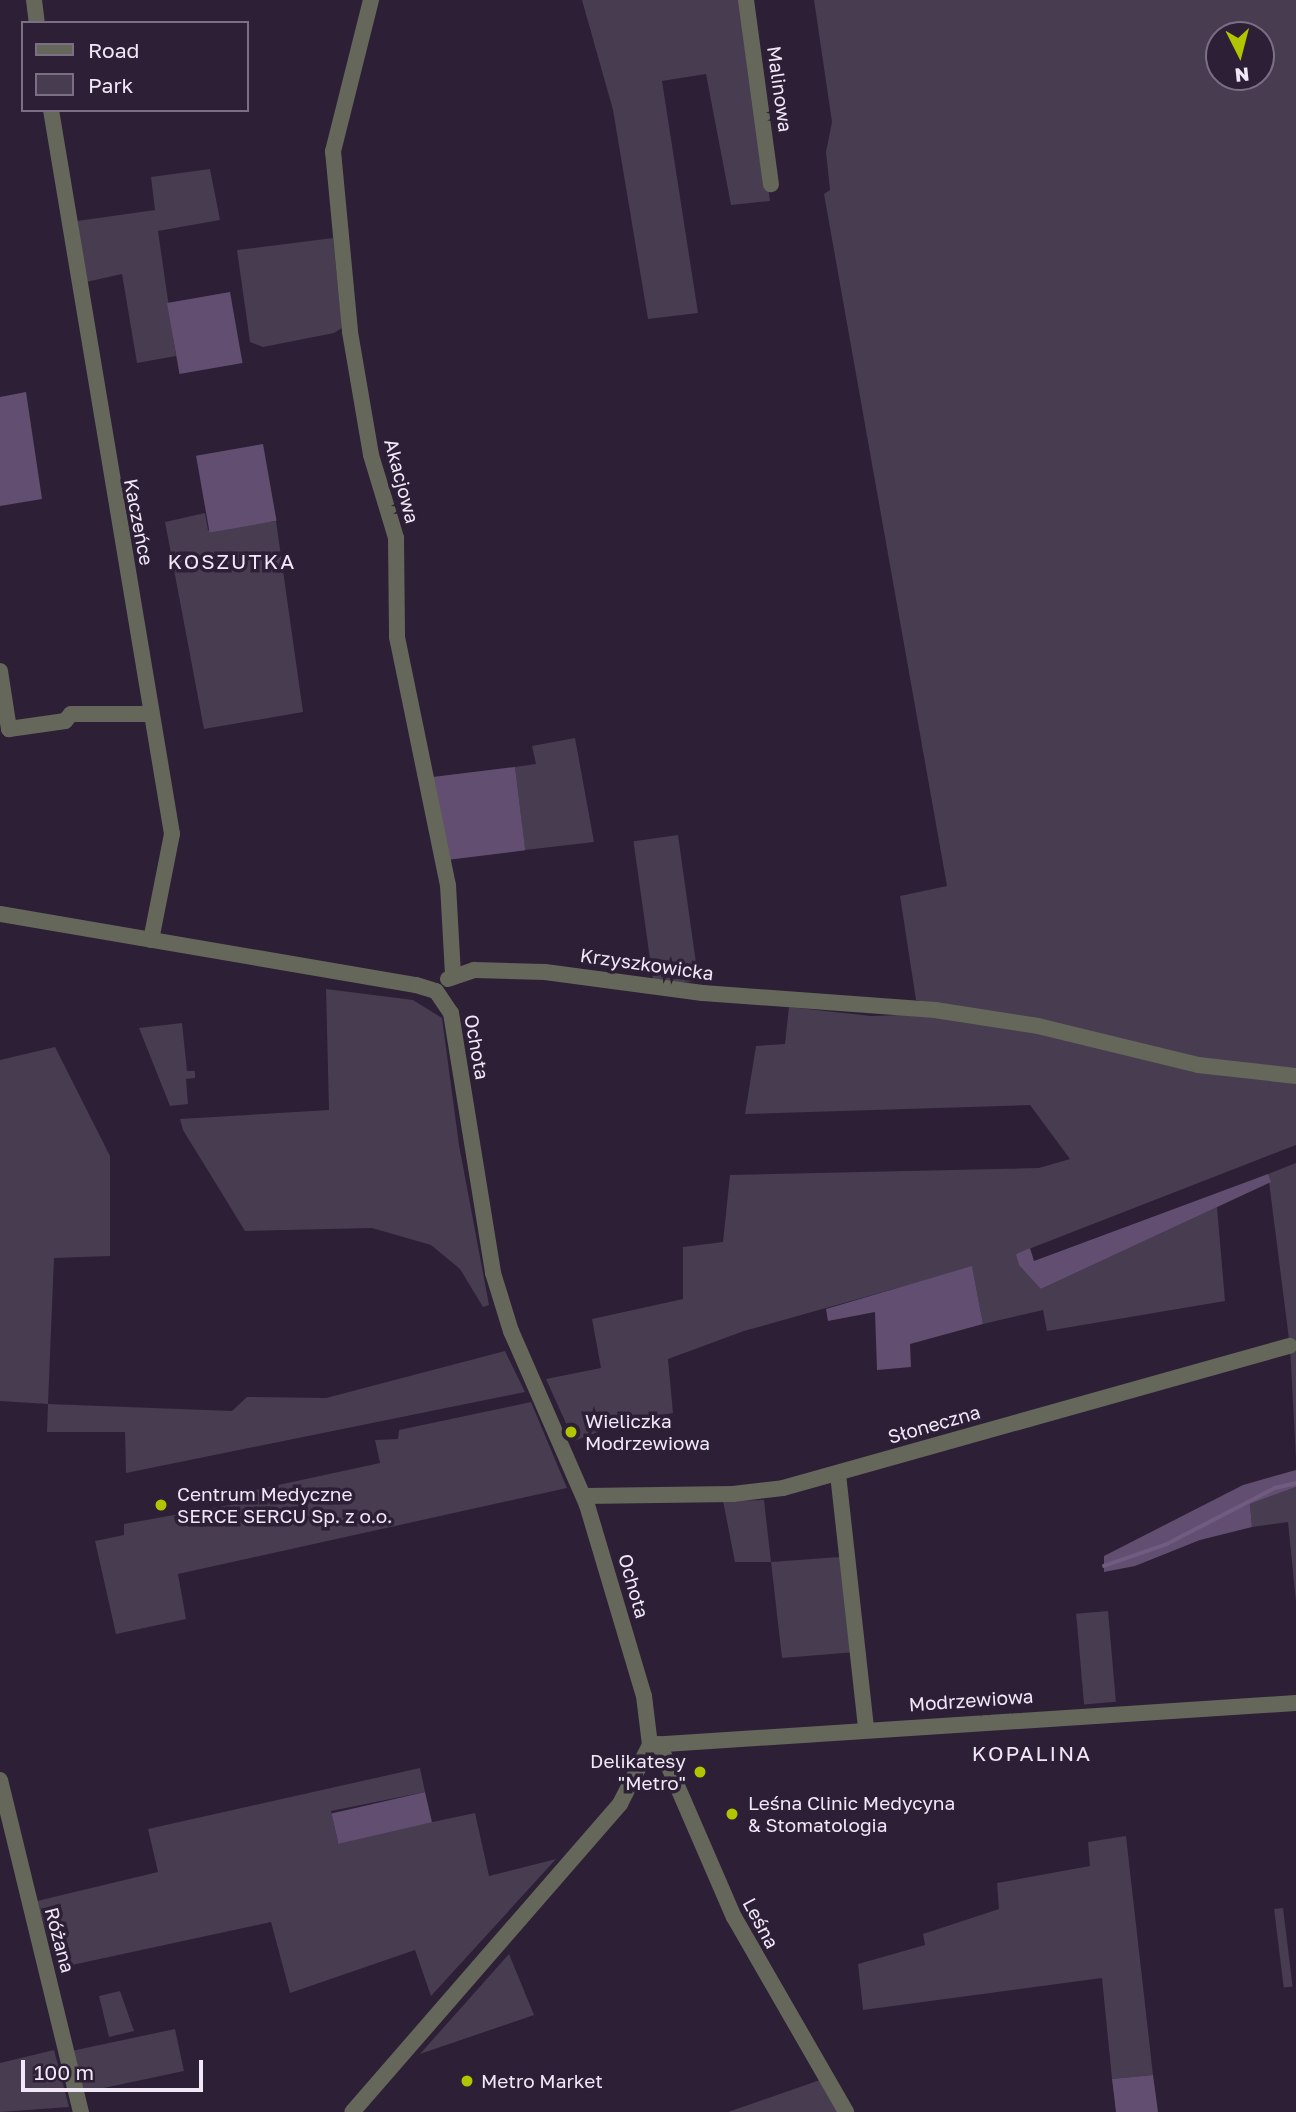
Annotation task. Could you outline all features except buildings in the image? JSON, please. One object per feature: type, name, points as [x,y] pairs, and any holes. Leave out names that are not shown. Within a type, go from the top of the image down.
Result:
[{"type":"street","points":[[34,0],[37,21]]},
{"type":"street","name":"Akacjowa","points":[[371,0],[332,151],[351,334],[371,454],[396,538],[397,637],[448,885],[453,975]]},
{"type":"street","name":"Malinowa","points":[[746,0],[771,184]]},
{"type":"street","name":"Kaczeńce","points":[[51,112],[149,714],[172,834],[151,940]]},
{"type":"street","points":[[0,671],[9,729],[65,721],[71,715],[149,714]]},
{"type":"street","points":[[0,914],[436,991],[453,975]]},
{"type":"street","name":"Krzyszkowicka","points":[[453,975],[474,970],[545,972],[703,993],[860,1008],[935,1010],[1038,1026],[1198,1065],[1296,1076]]},
{"type":"street","name":"Ochota","points":[[352,2112],[620,1804],[654,1744],[644,1696],[584,1496],[503,1308],[483,1227],[454,1024],[436,991]]},
{"type":"street","name":"Słoneczna","points":[[584,1496],[759,1492],[838,1474],[1289,1346]]},
{"type":"street","points":[[838,1474],[866,1729]]},
{"type":"street","name":"Modrzewiowa","points":[[654,1744],[1296,1703]]},
{"type":"street","name":"Leśna","points":[[654,1744],[734,1917],[846,2112]]},
{"type":"street","name":"Różana","points":[[0,1780],[81,2112]]},
{"type":"green space","points":[[582,0],[743,0],[770,201],[731,205],[706,74],[662,81],[698,313],[648,319],[613,110]]},
{"type":"green space","points":[[814,0],[1296,0],[1296,1073],[1256,1070],[916,1000],[900,896],[947,886],[824,194],[830,190],[826,152],[832,122]]},
{"type":"green space","points":[[210,169],[220,220],[158,231],[176,356],[137,363],[122,274],[86,282],[77,221],[155,210],[151,177]]},
{"type":"green space","points":[[333,238],[342,328],[334,333],[263,347],[250,342],[237,250]]},
{"type":"green space","points":[[205,513],[208,530],[276,521],[303,712],[204,729],[165,522]]},
{"type":"green space","points":[[575,738],[594,842],[525,850],[515,767],[536,764],[532,746]]},
{"type":"green space","points":[[678,835],[698,981],[654,987],[633,841]]},
{"type":"green space","points":[[326,989],[413,1000],[442,1018],[459,1145],[489,1305],[483,1307],[460,1269],[431,1245],[372,1228],[245,1231],[183,1130],[180,1119],[329,1110]]},
{"type":"green space","points":[[789,1007],[871,1016],[935,1014],[1296,1080],[1296,1145],[1016,1254],[1041,1289],[1217,1207],[1225,1301],[1047,1331],[1043,1310],[983,1324],[972,1267],[744,1331],[668,1359],[673,1413],[622,1423],[574,1441],[546,1379],[601,1368],[592,1319],[683,1299],[683,1247],[723,1242],[730,1175],[1039,1168],[1070,1159],[1030,1105],[745,1114],[756,1046],[785,1044]]},
{"type":"green space","points":[[182,1023],[187,1071],[195,1071],[195,1078],[186,1079],[188,1104],[170,1106],[139,1028]]},
{"type":"green space","points":[[55,1047],[110,1156],[110,1256],[54,1258],[48,1404],[0,1401],[0,1060]]},
{"type":"green space","points":[[1296,1163],[1296,1459],[1290,1347],[1268,1174]]},
{"type":"green space","points":[[505,1351],[525,1392],[126,1473],[125,1432],[47,1432],[48,1404],[232,1411],[247,1397],[326,1398]]},
{"type":"green space","points":[[531,1402],[567,1488],[178,1574],[186,1619],[116,1634],[95,1541],[124,1535],[124,1524],[252,1501],[250,1491],[380,1463],[375,1440],[398,1439],[399,1430]]},
{"type":"green space","points":[[1296,1487],[1296,1602],[1288,1522],[1252,1527],[1250,1504]]},
{"type":"green space","points":[[764,1500],[771,1562],[735,1562],[723,1501]]},
{"type":"green space","points":[[853,1556],[856,1652],[782,1658],[771,1562]]},
{"type":"green space","points":[[1108,1611],[1116,1702],[1084,1704],[1076,1614]]},
{"type":"green space","points":[[420,1768],[425,1792],[331,1811],[338,1842],[475,1813],[489,1876],[556,1859],[431,1996],[415,1950],[290,1993],[271,1922],[58,1968],[37,1901],[158,1872],[148,1829]]},
{"type":"green space","points":[[1126,1836],[1153,2075],[1112,2079],[1102,1978],[863,2010],[858,1964],[925,1945],[923,1934],[999,1909],[997,1883],[1090,1866],[1088,1842]]},
{"type":"green space","points":[[1283,1908],[1293,1986],[1284,1988],[1274,1909]]},
{"type":"green space","points":[[509,1954],[534,2015],[420,2054]]},
{"type":"green space","points":[[120,1991],[134,2031],[109,2037],[99,1996]]},
{"type":"green space","points":[[175,2029],[184,2071],[80,2093],[71,2051]]},
{"type":"green space","points":[[54,2050],[69,2107],[0,2112],[0,2063]]},
{"type":"green space","points":[[820,2080],[841,2112],[728,2112]]},
{"type":"shaded area","points":[[230,292],[243,363],[179,374],[167,303]]},
{"type":"shaded area","points":[[26,392],[42,499],[0,506],[0,397]]},
{"type":"shaded area","points":[[263,444],[277,521],[210,533],[196,456]]},
{"type":"shaded area","points":[[515,767],[525,850],[443,860],[433,777]]},
{"type":"shaded area","points":[[1268,1174],[1271,1182],[1041,1289],[1019,1265],[1016,1254],[1030,1248],[1034,1261]]},
{"type":"shaded area","points":[[972,1266],[983,1324],[910,1344],[911,1367],[877,1370],[875,1312],[828,1321],[826,1309]]},
{"type":"shaded area","points":[[1296,1470],[1296,1487],[1250,1504],[1252,1527],[1200,1540],[1135,1566],[1104,1572],[1104,1556],[1243,1485]]},
{"type":"shaded area","points":[[425,1792],[432,1822],[338,1844],[331,1814]]},
{"type":"shaded area","points":[[1153,2075],[1158,2112],[1116,2112],[1112,2079]]},
{"type":"waterway","points":[[1104,1566],[1167,1544],[1275,1488],[1296,1483]]},
{"type":"place","name":"Wieliczka Modrzewiowa","points":[[571,1432]]},
{"type":"place","name":"Centrum Medyczne SERCE SERCU Sp. z o.o.","points":[[161,1505]]},
{"type":"place","name":"Delikatesy \"Metro\"","points":[[700,1772]]},
{"type":"place","name":"Leśna Clinic Medycyna & Stomatologia","points":[[732,1814]]},
{"type":"place","name":"Metro Market","points":[[467,2081]]},
{"type":"district","name":"KOSZUTKA","points":[[232,561]]},
{"type":"district","name":"KOPALINA","points":[[1032,1753]]}]
